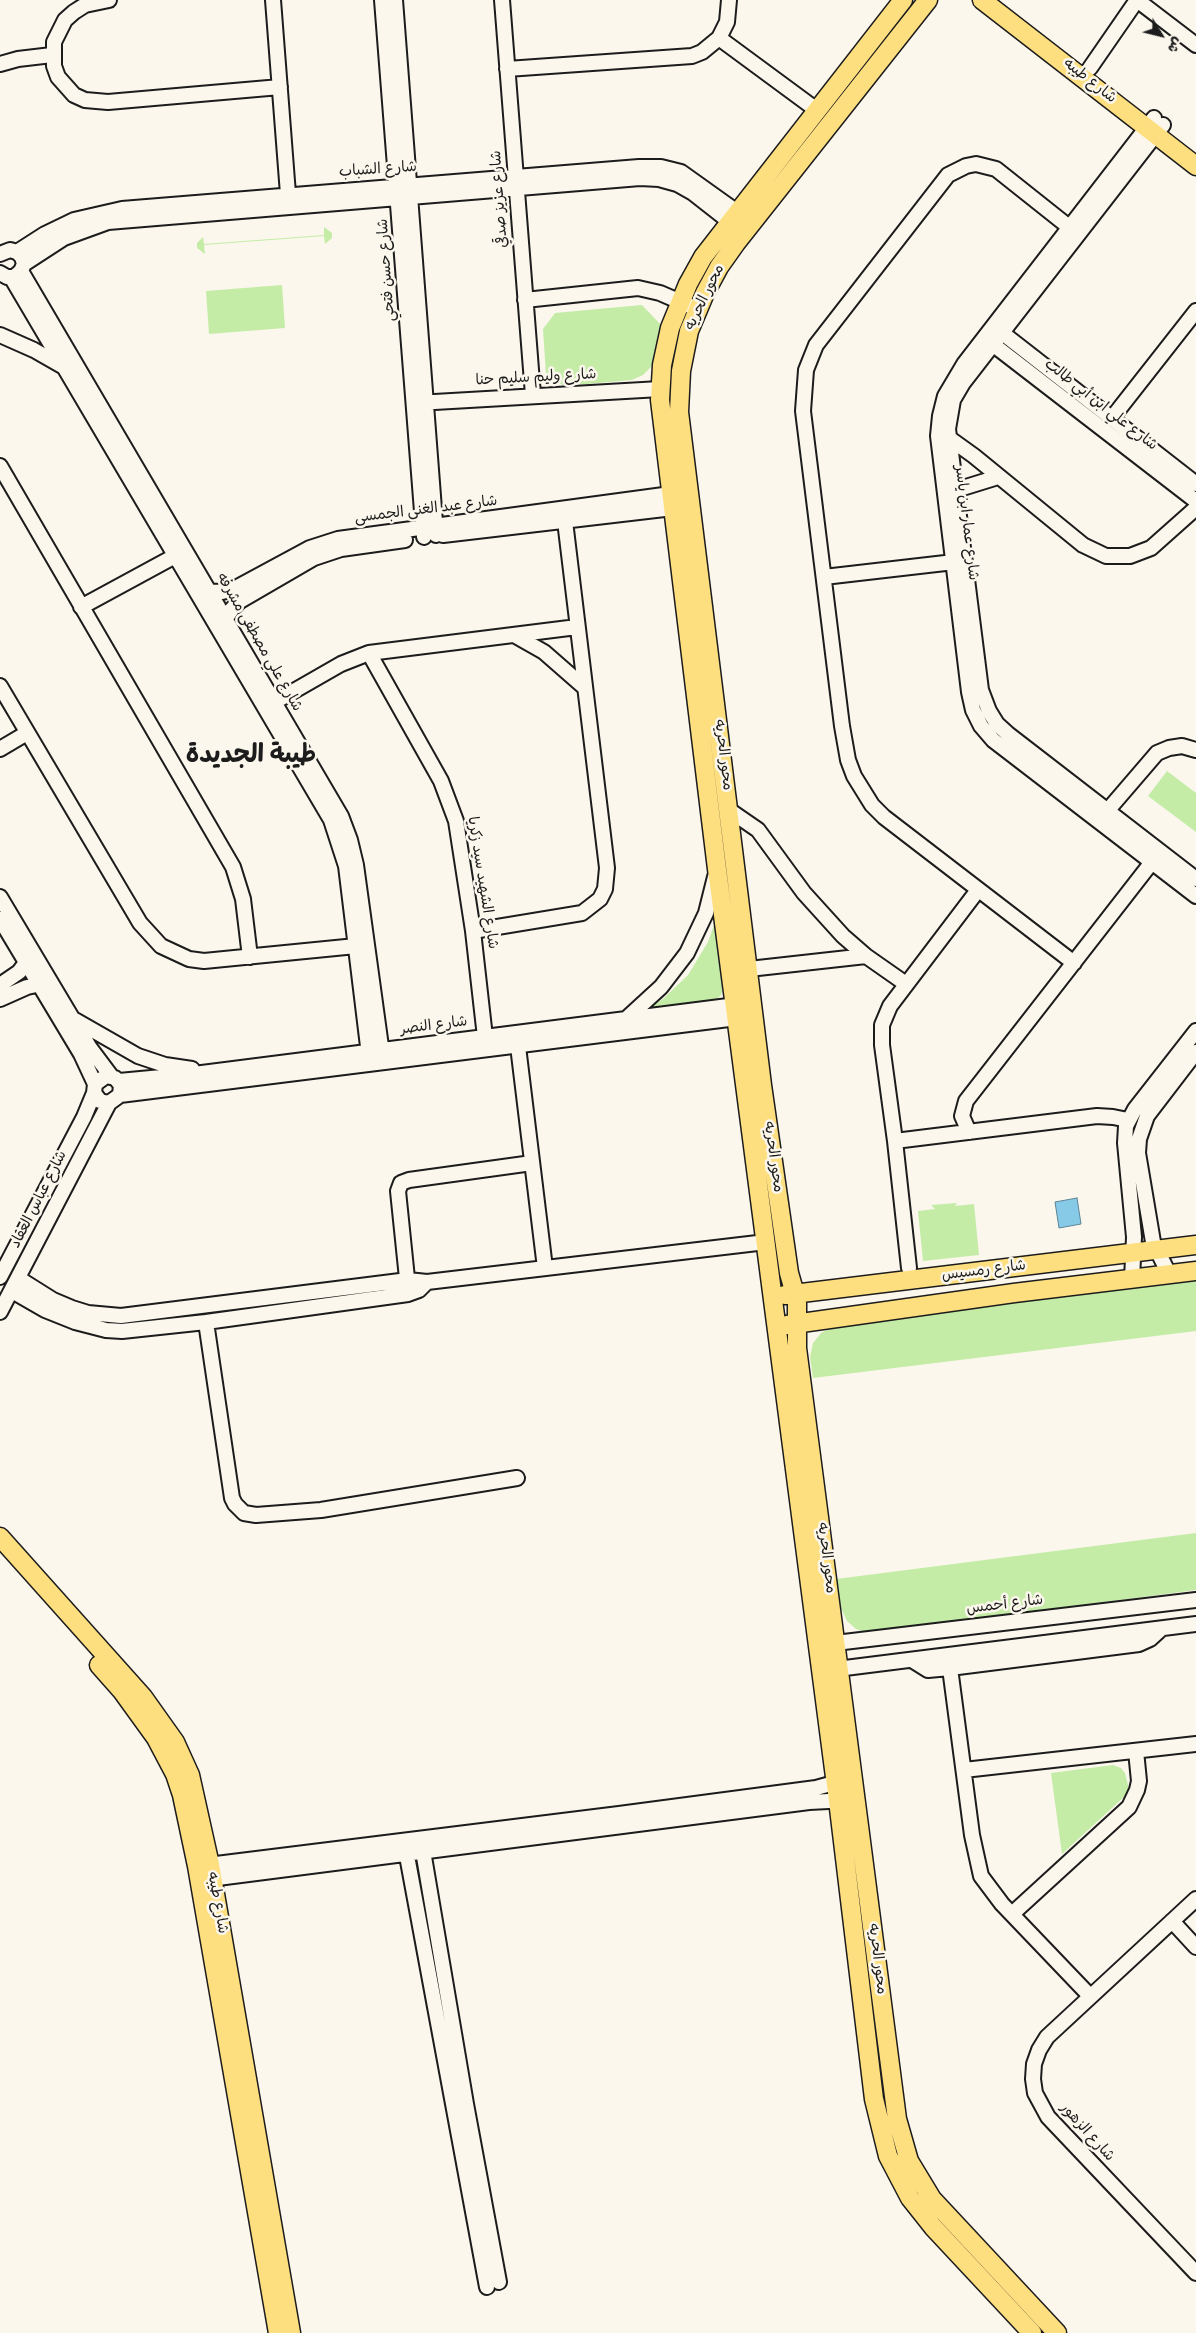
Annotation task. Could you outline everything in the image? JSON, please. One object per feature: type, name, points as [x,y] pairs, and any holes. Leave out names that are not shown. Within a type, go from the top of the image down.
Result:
[{"type":"main road","name":"محور الحريه","points":[[903,0],[703,257],[680,301],[666,342],[660,388],[717,869],[744,1010],[789,1273],[795,1294],[798,1324],[797,1348],[893,2098],[905,2151],[919,2180],[939,2207],[1057,2333]]},
{"type":"main road","name":"محور الحريه","points":[[928,0],[736,243],[720,267],[689,331],[683,358],[679,412],[749,969],[744,1010],[762,1215],[837,1792],[874,2099],[888,2156],[904,2188],[925,2218],[1032,2333]]},
{"type":"main road","name":"شارع طيبه","points":[[982,0],[1155,126],[1196,151]]},
{"type":"main road","name":"شارع طيبه","points":[[1001,0],[1090,68],[1155,126],[1196,166]]},
{"type":"main road","points":[[762,1215],[780,1213]]},
{"type":"main road","name":"شارع رمسيس","points":[[772,1296],[1134,1254],[1196,1245]]},
{"type":"main road","name":"شارع رمسيس","points":[[777,1326],[1014,1293],[1196,1271]]},
{"type":"main road","name":"شارع طيبه","points":[[0,1537],[131,1682],[175,1742],[190,1776],[276,2288],[278,2333]]},
{"type":"main road","name":"شارع طيبه","points":[[0,1555],[110,1677],[156,1738],[175,1774],[205,1873]]},
{"type":"main road","name":"شارع طيبه","points":[[276,2288],[291,2333]]},
{"type":"street","points":[[109,0],[85,5],[65,20],[54,42],[52,54],[54,66],[65,87],[74,95],[96,102],[280,87]]},
{"type":"street","points":[[273,0],[288,194]]},
{"type":"street","name":"شارع حسن فتحي","points":[[382,0],[404,191]]},
{"type":"street","name":"شارع حسن فتحي","points":[[395,0],[404,191],[430,532]]},
{"type":"street","name":"شارع عزيز صدقي","points":[[502,0],[533,396]]},
{"type":"street","points":[[508,69],[682,58],[702,52],[719,38],[727,22],[729,0]]},
{"type":"street","points":[[1090,68],[1137,0],[1196,45]]},
{"type":"street","points":[[719,38],[818,111]]},
{"type":"street","points":[[0,64],[18,58],[52,54]]},
{"type":"street","name":"شارع عمار ابن ياسر","points":[[997,329],[1068,227],[1155,126]]},
{"type":"street","name":"شارع عمار ابن ياسر","points":[[1155,126],[997,329],[964,364],[945,396],[938,426],[969,692],[973,710],[981,726],[993,740],[1196,896]]},
{"type":"street","points":[[1068,227],[996,169],[976,164],[957,169],[941,182],[816,345],[806,370],[803,411],[844,742],[854,776],[862,791],[884,817],[1074,963]]},
{"type":"street","name":"شارع الشباب","points":[[10,272],[64,238],[108,222],[404,191],[516,183],[660,167],[691,177],[733,217]]},
{"type":"street","name":"شارع الشباب","points":[[6,249],[59,226],[106,212],[288,194],[404,191]]},
{"type":"street","points":[[6,249],[22,257],[10,272]]},
{"type":"street","name":"شارع علي مصطفى مشرفه","points":[[10,272],[63,367],[175,556],[196,590],[222,624],[273,702],[335,805],[350,840],[356,865],[376,1056]]},
{"type":"street","name":"شارع علي مصطفى مشرفه","points":[[10,272],[210,592],[222,624],[333,826],[346,866],[356,946],[376,1056]]},
{"type":"street","points":[[526,300],[638,288],[660,293],[698,309]]},
{"type":"street","points":[[1112,418],[1193,319]]},
{"type":"street","name":"شارع علي ابن أبي طالب","points":[[997,329],[1196,484]]},
{"type":"street","points":[[0,335],[34,350],[63,367]]},
{"type":"street","name":"شارع عمار ابن ياسر","points":[[988,340],[953,400],[948,419],[981,690],[985,704],[1002,729],[1196,879]]},
{"type":"street","name":"شارع علي ابن أبي طالب","points":[[988,340],[1196,502]]},
{"type":"street","name":"شارع وليم سليم حنا","points":[[420,403],[660,388]]},
{"type":"street","points":[[949,438],[1083,546],[1106,556],[1130,556],[1151,548],[1196,508]]},
{"type":"street","points":[[0,466],[233,867],[244,899],[250,958]]},
{"type":"street","points":[[956,490],[998,477]]},
{"type":"street","name":"شارع عبد الغنى الجمسى","points":[[196,590],[210,592],[234,589],[310,548],[328,541],[565,521],[672,501]]},
{"type":"street","name":"شارع عبد الغنى الجمسى","points":[[222,624],[240,600],[314,558],[341,549],[430,532],[672,501]]},
{"type":"street","points":[[473,931],[582,913],[596,903],[605,889],[607,868],[565,521]]},
{"type":"street","points":[[81,607],[175,556]]},
{"type":"street","points":[[824,577],[954,562]]},
{"type":"street","points":[[273,702],[341,664],[369,653],[577,626]]},
{"type":"street","points":[[513,635],[544,652],[584,687]]},
{"type":"street","name":"شارع الشهيد سيد زكريا","points":[[369,653],[440,781],[452,808],[459,836],[473,931],[486,1043]]},
{"type":"street","points":[[0,686],[140,924],[161,946],[189,959],[204,961],[250,958],[356,946]]},
{"type":"street","points":[[0,749],[27,733]]},
{"type":"street","points":[[1108,810],[1157,753],[1169,748],[1182,746],[1196,750]]},
{"type":"street","points":[[729,810],[739,815],[758,830],[823,915],[866,956],[906,984]]},
{"type":"street","points":[[969,1132],[962,1116],[966,1101],[1152,862]]},
{"type":"street","points":[[625,1026],[661,987],[687,953],[706,912],[717,869]]},
{"type":"street","points":[[909,1268],[881,1036],[885,1016],[906,984],[978,890]]},
{"type":"street","points":[[0,896],[30,958],[81,1054],[100,1101],[115,1089]]},
{"type":"street","points":[[0,919],[30,958]]},
{"type":"street","points":[[749,969],[866,956]]},
{"type":"street","points":[[0,985],[14,976],[30,958]]},
{"type":"street","points":[[0,999],[44,983]]},
{"type":"street","points":[[44,983],[72,1018],[115,1089]]},
{"type":"street","name":"شارع النصر","points":[[115,1089],[744,1010]]},
{"type":"street","points":[[72,1018],[138,1056],[165,1065],[207,1072]]},
{"type":"street","points":[[1132,1279],[1134,1254],[1124,1137],[1128,1120],[1196,1031]]},
{"type":"street","points":[[517,1040],[545,1268]]},
{"type":"street","points":[[1169,1274],[1156,1251],[1149,1225],[1138,1153],[1138,1139],[1147,1116],[1195,1055]]},
{"type":"street","name":"شارع النصر","points":[[115,1089],[207,1072],[376,1056]]},
{"type":"street","points":[[94,1089],[102,1077],[115,1089]]},
{"type":"street","name":"شارع عباس العقاد","points":[[0,1277],[84,1118],[94,1089]]},
{"type":"street","name":"شارع عباس العقاد","points":[[0,1312],[115,1089]]},
{"type":"street","points":[[895,1140],[1097,1116],[1128,1120]]},
{"type":"street","points":[[408,1287],[398,1191],[401,1183],[409,1180],[532,1163]]},
{"type":"street","points":[[15,1284],[60,1317],[106,1330],[138,1330],[206,1322],[408,1287],[427,1282],[766,1242]]},
{"type":"street","points":[[15,1284],[88,1313],[121,1316],[408,1287]]},
{"type":"street","points":[[206,1322],[232,1498],[244,1513],[256,1515],[321,1510],[517,1478]]},
{"type":"street","name":"شارع أحمس","points":[[818,1645],[1196,1600]]},
{"type":"street","points":[[821,1672],[1196,1624]]},
{"type":"street","points":[[912,1660],[928,1670],[950,1668],[1139,1644],[1150,1639],[1161,1629]]},
{"type":"street","points":[[950,1668],[972,1836],[979,1870],[987,1886],[1090,1996]]},
{"type":"street","points":[[964,1770],[1196,1744]]},
{"type":"street","points":[[1012,1914],[1129,1807],[1139,1781],[1136,1751]]},
{"type":"street","points":[[205,1873],[423,1852],[837,1792],[852,1778]]},
{"type":"street","points":[[205,1873],[421,1837],[629,1813],[837,1792],[856,1801]]},
{"type":"street","points":[[404,1840],[494,2285],[463,2084],[421,1837]]},
{"type":"street","name":"شارع الزهور","points":[[1196,1899],[1046,2037],[1034,2064],[1035,2093],[1048,2117],[1196,2273]]},
{"type":"street","points":[[1172,1921],[1196,1947]]},
{"type":"green space","points":[[324,227],[332,233],[332,238],[325,244],[324,236],[204,245],[205,254],[197,248],[197,243],[203,237],[204,244],[324,235]]},
{"type":"green space","points":[[282,285],[285,328],[209,334],[206,291]]},
{"type":"green space","points":[[642,305],[662,326],[651,367],[643,375],[632,380],[564,386],[546,374],[543,329],[555,313]]},
{"type":"green space","points":[[1167,771],[1196,793],[1196,832],[1148,796]]},
{"type":"green space","points":[[715,922],[725,982],[721,995],[712,1005],[646,1011],[664,998],[688,975],[708,942]]},
{"type":"green space","points":[[957,1203],[955,1206],[974,1204],[979,1255],[923,1261],[918,1211],[935,1209],[931,1205]]},
{"type":"green space","points":[[1196,1279],[1196,1331],[813,1378],[810,1357],[813,1343],[821,1333],[836,1325],[893,1316]]},
{"type":"green space","points":[[1196,1533],[1196,1590],[868,1633],[856,1629],[847,1621],[840,1606],[836,1579]]},
{"type":"green space","points":[[1113,1765],[1121,1768],[1125,1773],[1129,1789],[1124,1797],[1062,1854],[1051,1773]]},
{"type":"water","points":[[1077,1198],[1081,1224],[1059,1228],[1055,1202]]},
{"type":"district","name":"طيبة الجديدة","points":[[251,758]]}]
